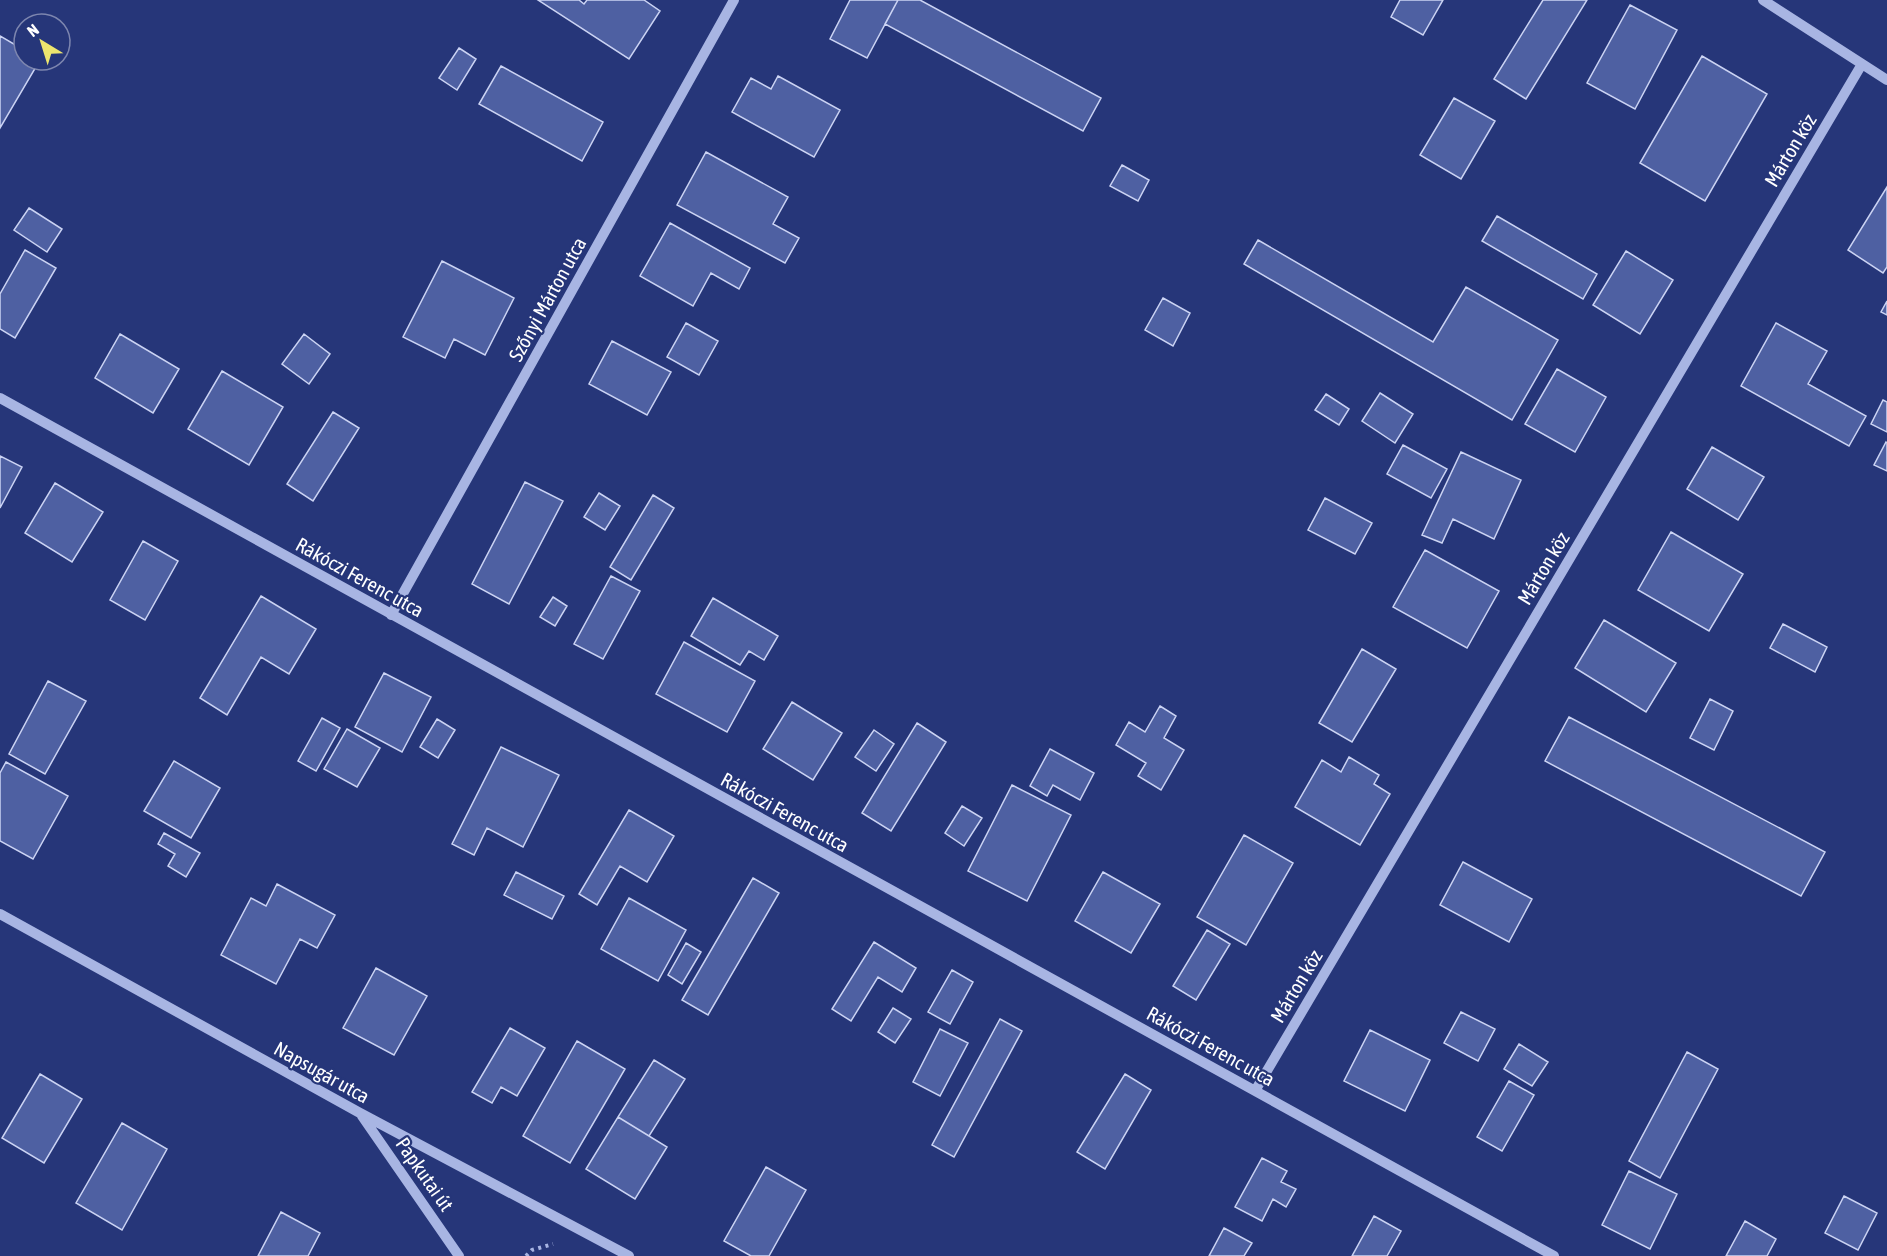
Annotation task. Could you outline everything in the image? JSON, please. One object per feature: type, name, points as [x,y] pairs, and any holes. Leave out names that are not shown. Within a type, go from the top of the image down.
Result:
[{"type":"street","name":"Szőnyi Márton utca","points":[[391,615],[734,0]]},
{"type":"street","points":[[1762,0],[1887,80]]},
{"type":"street","name":"Márton köz","points":[[1255,1091],[1862,63]]},
{"type":"street","name":"Rákóczi Ferenc utca","points":[[0,398],[1554,1256]]},
{"type":"street","name":"Napsugár utca","points":[[0,914],[360,1113],[629,1256]]},
{"type":"street","name":"Papkutai út","points":[[360,1113],[459,1256]]},
{"type":"building","points":[[538,0],[579,0],[584,4],[587,0],[644,0],[660,11],[629,59]]},
{"type":"building","points":[[850,0],[898,0],[867,58],[830,39]]},
{"type":"building","points":[[898,0],[920,0],[1101,98],[1083,131],[885,24]]},
{"type":"building","points":[[1400,0],[1443,0],[1423,35],[1391,17]]},
{"type":"building","points":[[1543,0],[1587,0],[1526,99],[1494,79]]},
{"type":"building","points":[[1630,5],[1677,30],[1635,109],[1587,83]]},
{"type":"building","points":[[0,36],[12,43],[12,72],[33,72],[0,128]]},
{"type":"building","points":[[459,48],[476,59],[457,90],[439,78]]},
{"type":"building","points":[[1702,56],[1767,94],[1705,201],[1640,163]]},
{"type":"building","points":[[501,66],[603,122],[582,161],[479,104]]},
{"type":"building","points":[[778,76],[840,110],[814,157],[732,112],[751,78],[771,89]]},
{"type":"building","points":[[1454,98],[1495,121],[1461,179],[1420,155]]},
{"type":"building","points":[[706,152],[788,197],[773,224],[799,238],[785,263],[677,205]]},
{"type":"building","points":[[1122,165],[1149,180],[1138,201],[1110,186]]},
{"type":"building","points":[[1887,187],[1887,267],[1883,273],[1848,250]]},
{"type":"building","points":[[29,208],[62,229],[47,252],[14,230]]},
{"type":"building","points":[[1497,216],[1597,274],[1583,299],[1482,241]]},
{"type":"building","points":[[670,223],[750,268],[739,289],[711,273],[693,306],[640,276]]},
{"type":"building","points":[[1258,240],[1433,342],[1466,287],[1558,340],[1512,420],[1244,264]]},
{"type":"building","points":[[25,250],[56,268],[15,338],[0,329],[0,294]]},
{"type":"building","points":[[1626,251],[1673,280],[1640,334],[1593,305]]},
{"type":"building","points":[[442,261],[514,298],[485,355],[454,339],[445,358],[403,337]]},
{"type":"building","points":[[1163,298],[1190,313],[1173,346],[1145,330]]},
{"type":"building","points":[[1887,301],[1887,315],[1881,312]]},
{"type":"building","points":[[686,323],[718,341],[699,375],[667,357]]},
{"type":"building","points":[[1776,323],[1827,351],[1808,384],[1866,416],[1849,446],[1741,386]]},
{"type":"building","points":[[120,334],[179,369],[153,413],[95,378]]},
{"type":"building","points":[[304,334],[330,354],[309,384],[282,364]]},
{"type":"building","points":[[612,341],[671,372],[647,415],[589,384]]},
{"type":"building","points":[[1557,369],[1606,397],[1575,452],[1525,424]]},
{"type":"building","points":[[222,371],[283,407],[249,465],[188,429]]},
{"type":"building","points":[[1380,393],[1413,414],[1395,443],[1362,421]]},
{"type":"building","points":[[1326,394],[1349,409],[1339,425],[1315,410]]},
{"type":"building","points":[[1883,400],[1887,402],[1887,432],[1871,424]]},
{"type":"building","points":[[333,412],[359,428],[313,501],[287,484]]},
{"type":"building","points":[[1887,443],[1887,471],[1874,465]]},
{"type":"building","points":[[1403,445],[1447,469],[1431,498],[1387,474]]},
{"type":"building","points":[[1712,447],[1764,477],[1738,520],[1687,489]]},
{"type":"building","points":[[1461,452],[1521,480],[1494,539],[1453,519],[1442,543],[1422,535]]},
{"type":"building","points":[[0,456],[22,467],[0,508]]},
{"type":"building","points":[[525,482],[563,501],[509,604],[472,584]]},
{"type":"building","points":[[55,483],[103,512],[72,562],[25,533]]},
{"type":"building","points":[[599,493],[620,506],[605,530],[584,517]]},
{"type":"building","points":[[653,495],[674,508],[631,580],[610,567]]},
{"type":"building","points":[[1325,498],[1372,523],[1355,554],[1308,530]]},
{"type":"building","points":[[1671,532],[1743,574],[1709,631],[1638,590]]},
{"type":"building","points":[[143,541],[178,561],[145,620],[110,600]]},
{"type":"building","points":[[1425,550],[1499,591],[1467,648],[1393,607]]},
{"type":"building","points":[[611,576],[640,591],[603,659],[574,644]]},
{"type":"building","points":[[261,596],[316,629],[289,674],[261,657],[227,715],[200,698]]},
{"type":"building","points":[[553,597],[567,606],[555,626],[540,617]]},
{"type":"building","points":[[713,598],[778,636],[764,660],[749,651],[740,665],[691,636]]},
{"type":"building","points":[[1604,620],[1676,663],[1646,712],[1575,668]]},
{"type":"building","points":[[1783,624],[1827,647],[1815,672],[1770,648]]},
{"type":"building","points":[[684,642],[755,681],[727,732],[656,694]]},
{"type":"building","points":[[1362,649],[1396,669],[1352,742],[1319,723]]},
{"type":"building","points":[[384,673],[431,697],[402,752],[355,727]]},
{"type":"building","points":[[48,681],[86,701],[45,774],[9,754]]},
{"type":"building","points":[[1710,699],[1733,711],[1714,750],[1690,738]]},
{"type":"building","points":[[792,702],[842,733],[813,780],[763,749]]},
{"type":"building","points":[[1160,706],[1176,716],[1164,738],[1184,750],[1161,790],[1138,776],[1146,763],[1116,745],[1129,722],[1145,732]]},
{"type":"building","points":[[1569,717],[1825,852],[1801,896],[1545,761]]},
{"type":"building","points":[[322,718],[340,728],[316,771],[298,761]]},
{"type":"building","points":[[437,719],[455,730],[438,758],[420,747]]},
{"type":"building","points":[[917,723],[946,742],[891,831],[862,813]]},
{"type":"building","points":[[347,729],[380,748],[357,787],[324,769]]},
{"type":"building","points":[[874,730],[894,744],[876,771],[855,757]]},
{"type":"building","points":[[501,747],[559,775],[523,847],[487,828],[474,855],[452,844]]},
{"type":"building","points":[[1050,749],[1094,773],[1080,800],[1053,785],[1047,796],[1030,786]]},
{"type":"building","points":[[1349,757],[1379,775],[1374,784],[1390,794],[1360,845],[1295,807],[1322,760],[1341,772]]},
{"type":"building","points":[[174,761],[220,788],[191,838],[144,811]]},
{"type":"building","points":[[6,762],[68,796],[33,859],[0,841],[0,773]]},
{"type":"building","points":[[1012,785],[1071,815],[1027,901],[968,871]]},
{"type":"building","points":[[962,806],[982,818],[964,846],[945,833]]},
{"type":"building","points":[[629,810],[674,836],[647,882],[620,866],[597,905],[579,894]]},
{"type":"building","points":[[164,833],[200,853],[186,877],[168,866],[175,854],[158,844]]},
{"type":"building","points":[[1244,835],[1293,863],[1246,945],[1197,917]]},
{"type":"building","points":[[1463,862],[1532,899],[1509,942],[1440,905]]},
{"type":"building","points":[[516,872],[564,896],[552,919],[504,895]]},
{"type":"building","points":[[1103,872],[1160,904],[1131,953],[1075,921]]},
{"type":"building","points":[[753,878],[779,893],[708,1015],[682,1000]]},
{"type":"building","points":[[277,884],[335,915],[317,948],[300,939],[276,984],[221,955],[251,898],[266,906]]},
{"type":"building","points":[[629,898],[686,930],[658,981],[601,949]]},
{"type":"building","points":[[1207,930],[1230,944],[1196,1000],[1173,986]]},
{"type":"building","points":[[874,942],[916,968],[902,992],[878,977],[851,1021],[832,1009]]},
{"type":"building","points":[[686,943],[701,952],[682,984],[668,975]]},
{"type":"building","points":[[376,968],[427,996],[394,1055],[343,1028]]},
{"type":"building","points":[[952,970],[973,982],[950,1024],[928,1012]]},
{"type":"building","points":[[893,1008],[911,1019],[895,1043],[878,1032]]},
{"type":"building","points":[[1461,1012],[1495,1029],[1478,1061],[1444,1043]]},
{"type":"building","points":[[1000,1019],[1022,1031],[954,1157],[932,1145]]},
{"type":"building","points":[[510,1028],[545,1048],[517,1096],[501,1087],[492,1103],[472,1092]]},
{"type":"building","points":[[940,1029],[968,1043],[940,1096],[913,1082]]},
{"type":"building","points":[[1370,1030],[1430,1060],[1405,1111],[1344,1081]]},
{"type":"building","points":[[577,1041],[625,1069],[570,1163],[523,1136]]},
{"type":"building","points":[[1519,1044],[1548,1062],[1532,1086],[1504,1069]]},
{"type":"building","points":[[1687,1052],[1718,1069],[1660,1178],[1629,1161]]},
{"type":"building","points":[[654,1060],[685,1079],[649,1136],[618,1117]]},
{"type":"building","points":[[40,1074],[82,1099],[44,1163],[2,1138]]},
{"type":"building","points":[[1125,1074],[1151,1090],[1105,1169],[1077,1152]]},
{"type":"building","points":[[1509,1081],[1534,1095],[1502,1151],[1477,1137]]},
{"type":"building","points":[[618,1117],[667,1147],[635,1199],[586,1169]]},
{"type":"building","points":[[122,1123],[167,1149],[122,1230],[76,1203]]},
{"type":"building","points":[[1262,1158],[1287,1171],[1281,1182],[1296,1189],[1286,1207],[1273,1199],[1262,1221],[1235,1207]]},
{"type":"building","points":[[766,1167],[806,1190],[769,1256],[751,1256],[724,1241]]},
{"type":"building","points":[[1629,1171],[1677,1194],[1650,1249],[1602,1225]]},
{"type":"building","points":[[1844,1196],[1877,1213],[1858,1250],[1825,1233]]},
{"type":"building","points":[[281,1212],[320,1233],[308,1256],[258,1256]]},
{"type":"building","points":[[1374,1216],[1401,1231],[1387,1256],[1352,1256]]},
{"type":"building","points":[[1745,1221],[1776,1239],[1767,1256],[1726,1256]]},
{"type":"building","points":[[1224,1228],[1252,1243],[1244,1256],[1209,1256]]}]
